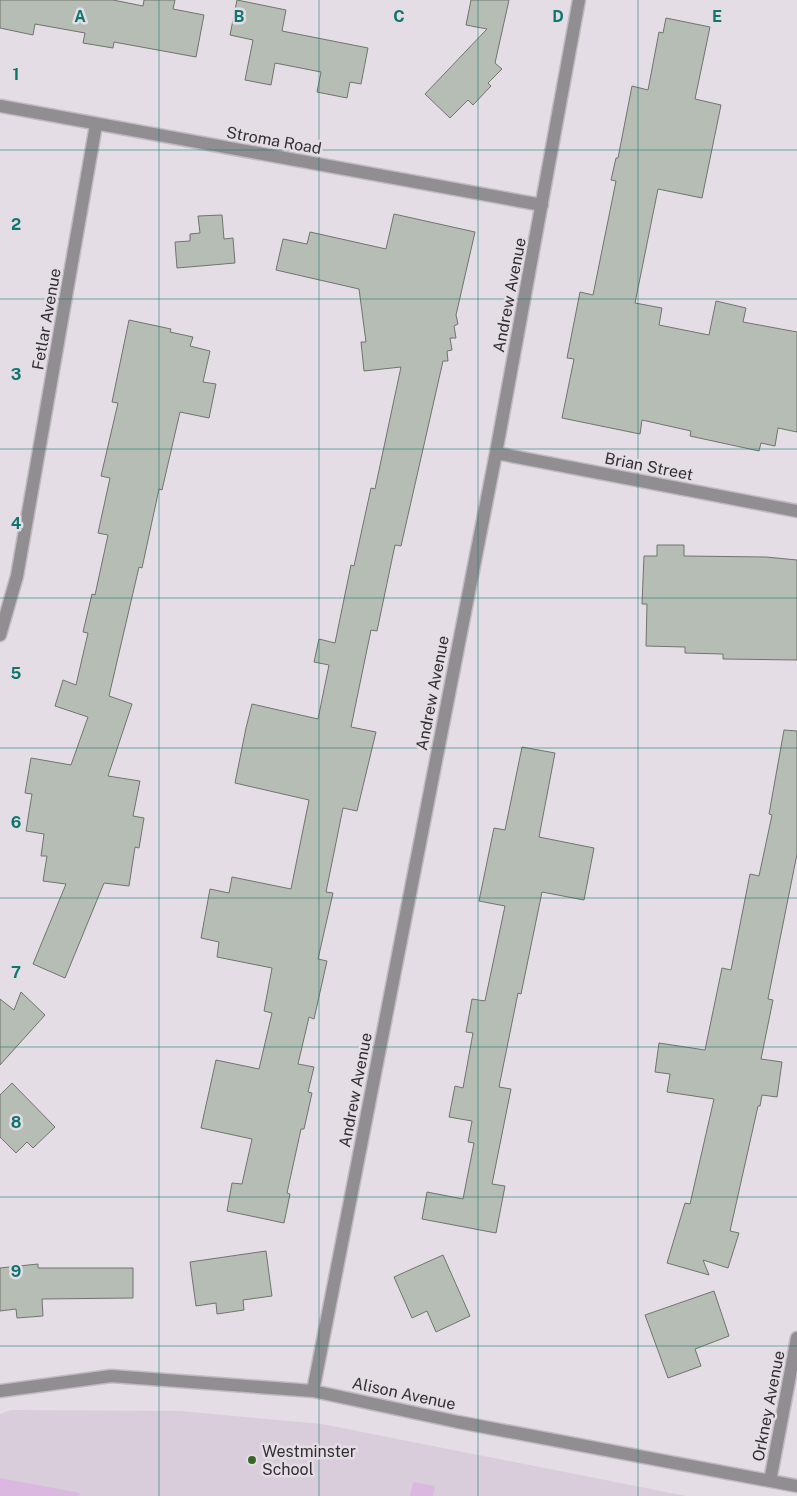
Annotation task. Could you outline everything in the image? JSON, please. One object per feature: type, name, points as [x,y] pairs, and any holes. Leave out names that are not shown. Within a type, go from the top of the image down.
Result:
[{"type":"street","name":"Andrew Avenue","points":[[313,1391],[496,453],[580,0]]},
{"type":"street","name":"Stroma Road","points":[[0,106],[542,205]]},
{"type":"street","name":"Fetlar Avenue","points":[[0,635],[17,576],[96,125]]},
{"type":"street","name":"Brian Street","points":[[496,453],[797,511]]},
{"type":"street","name":"Orkney Avenue","points":[[770,1481],[797,1338]]},
{"type":"street","name":"Alison Avenue","points":[[0,1391],[111,1376],[313,1391],[458,1422],[797,1486]]},
{"type":"shaded area","name":"Westminster School","points":[[11,1410],[181,1411],[322,1424],[686,1496],[0,1496],[0,1414]]},
{"type":"shaded area","points":[[0,1478],[80,1493],[79,1496],[0,1496]]},
{"type":"shaded area","points":[[413,1482],[435,1486],[433,1496],[410,1496]]},
{"type":"building","points":[[0,0],[113,0],[143,6],[144,0],[175,0],[173,9],[204,15],[196,57],[114,42],[113,48],[83,43],[85,33],[35,24],[33,35],[0,28]]},
{"type":"building","points":[[237,0],[286,10],[282,31],[368,48],[361,84],[350,82],[347,98],[317,92],[321,72],[275,63],[271,85],[245,80],[253,40],[230,35]]},
{"type":"building","points":[[471,0],[509,0],[495,63],[502,69],[488,83],[491,86],[473,105],[468,100],[450,118],[425,94],[487,29],[466,25]]},
{"type":"building","points":[[666,18],[710,27],[695,99],[721,105],[702,198],[658,189],[635,303],[662,308],[659,325],[709,335],[716,301],[746,308],[743,322],[797,332],[797,432],[778,428],[775,446],[761,443],[759,451],[690,436],[691,431],[642,420],[640,434],[562,418],[574,359],[567,358],[580,292],[593,295],[616,181],[611,180],[616,158],[618,158],[632,86],[648,90],[659,32],[663,33]]},
{"type":"building","points":[[394,214],[475,232],[456,315],[458,324],[454,326],[456,338],[450,338],[452,350],[447,351],[448,361],[443,361],[401,546],[395,545],[377,631],[371,630],[351,727],[376,732],[357,811],[343,808],[326,892],[333,893],[318,959],[327,961],[314,1019],[309,1017],[298,1064],[314,1067],[308,1092],[312,1093],[304,1129],[301,1129],[287,1193],[290,1194],[284,1223],[227,1211],[232,1183],[242,1184],[252,1139],[201,1128],[216,1060],[259,1069],[272,1013],[264,1011],[272,968],[217,957],[219,942],[201,938],[210,889],[229,893],[232,877],[291,889],[309,800],[235,783],[246,728],[252,704],[318,719],[329,665],[314,662],[319,639],[335,643],[351,565],[354,566],[371,488],[375,489],[401,367],[364,371],[361,342],[366,342],[359,289],[276,270],[283,239],[307,244],[310,232],[386,249]]},
{"type":"building","points":[[222,215],[224,239],[233,238],[235,263],[177,268],[175,242],[190,241],[190,234],[200,233],[198,216]]},
{"type":"building","points":[[129,320],[171,329],[170,332],[193,337],[190,346],[210,351],[203,382],[216,384],[209,418],[180,412],[162,490],[159,489],[142,568],[139,567],[109,696],[132,704],[108,776],[140,781],[133,816],[144,818],[139,848],[135,847],[129,886],[104,883],[65,978],[33,964],[66,884],[43,881],[47,856],[41,856],[44,834],[26,831],[32,794],[25,793],[31,758],[71,765],[88,717],[55,706],[63,680],[76,685],[88,633],[83,632],[92,594],[95,595],[108,535],[98,533],[110,478],[101,476],[118,403],[112,402]]},
{"type":"building","points":[[657,545],[684,545],[684,556],[766,557],[797,560],[797,660],[723,659],[723,654],[685,653],[685,647],[646,646],[647,604],[642,604],[644,556],[657,556]]},
{"type":"building","points":[[784,730],[797,731],[797,854],[768,999],[773,1000],[761,1059],[782,1062],[777,1097],[762,1095],[760,1106],[758,1106],[730,1231],[739,1233],[728,1268],[703,1260],[709,1275],[667,1263],[685,1203],[690,1204],[714,1099],[667,1092],[670,1074],[655,1072],[659,1043],[705,1050],[722,968],[731,970],[750,874],[759,876],[772,815],[769,814]]},
{"type":"building","points":[[522,747],[555,753],[539,837],[594,848],[584,900],[542,892],[521,994],[518,993],[499,1087],[511,1089],[492,1184],[505,1186],[496,1233],[422,1219],[427,1192],[463,1199],[474,1143],[468,1142],[472,1121],[449,1117],[455,1086],[463,1088],[473,1033],[466,1032],[472,999],[485,1001],[505,906],[479,901],[494,828],[505,830]]},
{"type":"building","points":[[21,992],[45,1015],[0,1065],[0,999],[14,1010]]},
{"type":"building","points":[[12,1083],[55,1127],[33,1148],[27,1142],[16,1153],[0,1137],[0,1095]]},
{"type":"building","points":[[266,1251],[272,1296],[243,1300],[244,1310],[217,1314],[216,1303],[196,1306],[190,1262]]},
{"type":"building","points":[[443,1255],[470,1316],[436,1332],[427,1311],[412,1318],[394,1277]]},
{"type":"building","points":[[38,1264],[38,1268],[133,1268],[133,1298],[42,1299],[43,1316],[17,1318],[16,1309],[0,1311],[0,1268]]},
{"type":"building","points":[[714,1291],[729,1336],[695,1349],[701,1366],[668,1378],[645,1315]]},
{"type":"place","name":"Westminster School","points":[[252,1460]]}]
